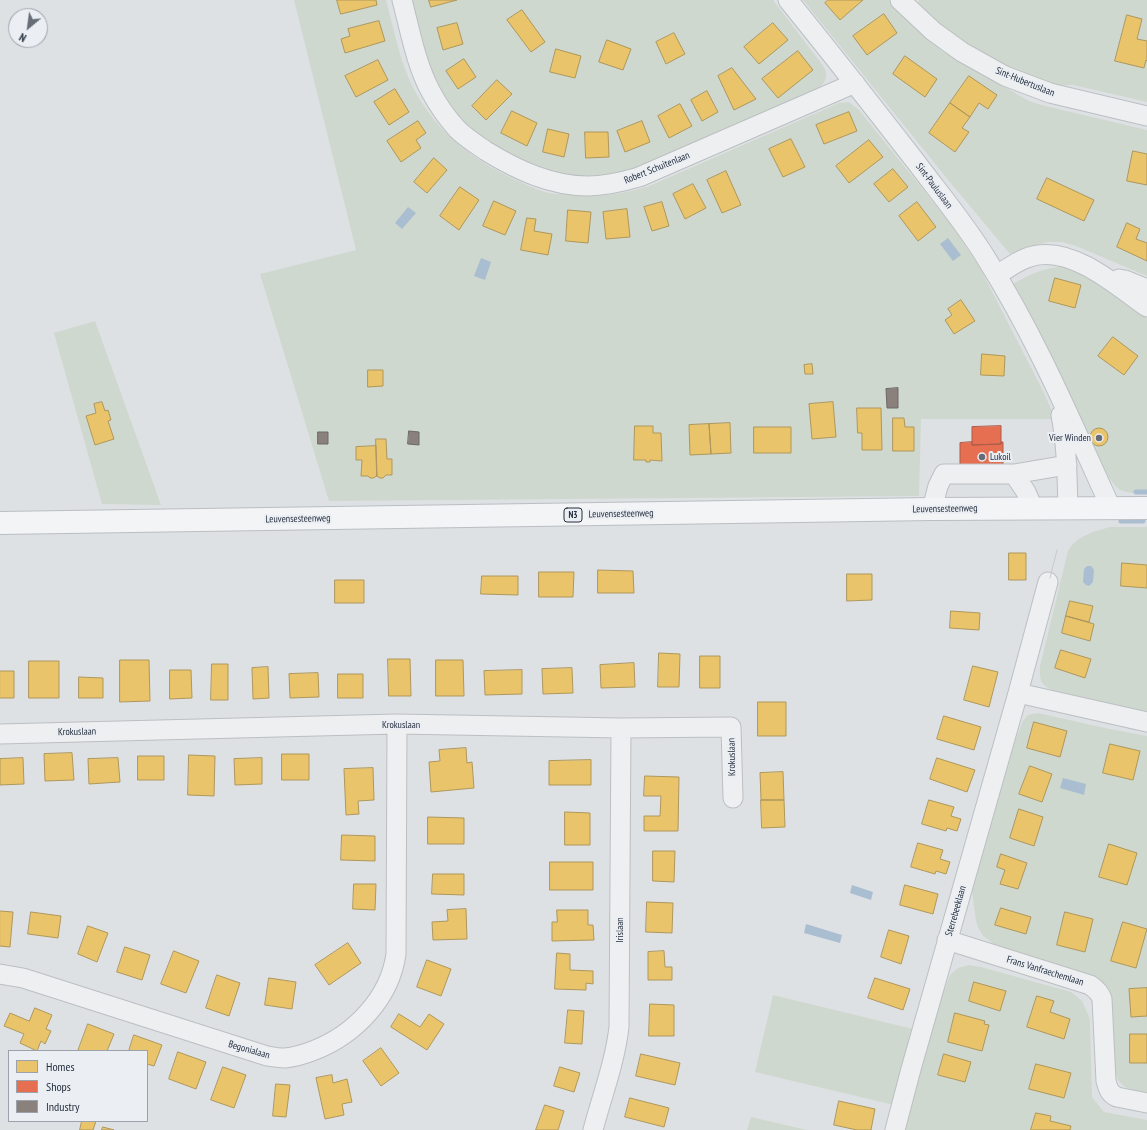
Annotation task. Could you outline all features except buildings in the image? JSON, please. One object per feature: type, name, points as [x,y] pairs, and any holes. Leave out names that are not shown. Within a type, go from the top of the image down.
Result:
[{"type":"main road","name":"Leuvensesteenweg","points":[[0,523],[1033,508],[1147,508]]},
{"type":"street","name":"Robert Schuitenlaan","points":[[402,0],[422,73],[435,99],[457,129],[471,141],[499,159],[529,174],[567,184],[586,186],[602,185],[639,177],[855,83]]},
{"type":"street","name":"Sint-Pauluslaan","points":[[788,0],[855,83],[951,208],[985,256],[1027,329],[1111,508]]},
{"type":"street","name":"Sint-Hubertuslaan","points":[[900,0],[938,35],[962,52],[1005,76],[1050,93],[1147,116]]},
{"type":"street","points":[[997,275],[1026,258],[1046,254],[1057,255],[1070,258],[1104,276],[1147,307]]},
{"type":"street","points":[[1104,276],[1125,280],[1147,289]]},
{"type":"street","name":"Sint-Pauluslaan","points":[[1056,388],[1065,438],[1068,508]]},
{"type":"street","points":[[932,510],[938,486],[944,474],[1014,474],[1067,464]]},
{"type":"street","points":[[1014,474],[1026,492],[1033,508]]},
{"type":"street","name":"Sterrebeeklaan","points":[[895,1130],[1048,582]]},
{"type":"street","points":[[1018,693],[1147,722]]},
{"type":"street","name":"Krokuslaan","points":[[0,734],[397,724],[621,728],[731,727],[733,798]]},
{"type":"street","name":"Begonialaan","points":[[0,974],[23,978],[267,1056],[284,1058],[294,1057],[324,1046],[339,1038],[364,1017],[373,1006],[386,986],[395,962],[397,724]]},
{"type":"street","name":"Irislaan","points":[[593,1130],[611,1066],[619,1027],[621,728]]},
{"type":"street","name":"Frans Vanfraechemlaan","points":[[947,940],[1090,985],[1099,992],[1102,999],[1106,1081],[1108,1090],[1117,1097],[1147,1103]]},
{"type":"shaded area","points":[[294,0],[386,0],[403,63],[413,87],[428,112],[438,124],[460,146],[486,164],[526,185],[550,193],[596,196],[616,194],[647,187],[839,103],[849,102],[859,110],[950,223],[980,268],[1044,393],[1052,411],[1053,419],[921,419],[919,496],[329,501],[260,274],[356,250]]},
{"type":"shaded area","points":[[410,0],[773,0],[824,67],[826,77],[824,83],[816,90],[633,170],[607,175],[582,176],[556,174],[539,170],[488,146],[460,120],[446,101],[430,72]]},
{"type":"shaded area","points":[[803,0],[889,0],[918,31],[942,51],[1029,101],[1147,130],[1147,276],[1076,246],[1062,242],[1047,242],[1010,254],[944,175]]},
{"type":"shaded area","points":[[919,0],[1147,0],[1147,102],[1073,85],[1052,85],[1016,72],[962,43],[916,6]]},
{"type":"shaded area","points":[[1064,266],[1083,275],[1147,318],[1147,494],[1124,491],[1116,487],[1110,480],[1013,284],[1037,272]]},
{"type":"shaded area","points":[[95,321],[161,505],[102,504],[54,333]]},
{"type":"shaded area","points":[[1110,527],[1147,527],[1147,712],[1061,693],[1043,684],[1040,678],[1040,666],[1068,551],[1076,541],[1086,535]]},
{"type":"shaded area","points":[[1038,713],[1147,736],[1147,1094],[1125,1087],[1118,1080],[1114,1068],[1111,997],[1108,989],[1099,981],[1088,975],[994,944],[983,936],[976,921],[972,891],[1012,748],[1023,721],[1027,716]]},
{"type":"shaded area","points":[[969,965],[1071,992],[1082,1001],[1090,1019],[1092,1097],[1104,1112],[1147,1120],[1147,1130],[905,1130],[937,1008],[950,975],[958,968]]},
{"type":"shaded area","points":[[773,995],[913,1029],[894,1105],[755,1072]]},
{"type":"shaded area","points":[[751,1117],[807,1130],[747,1130]]},
{"type":"water","points":[[408,207],[416,213],[402,229],[395,223]]},
{"type":"water","points":[[948,238],[961,255],[953,261],[940,244]]},
{"type":"water","points":[[481,258],[491,262],[485,280],[474,276]]},
{"type":"water","points":[[1087,566],[1091,566],[1094,570],[1093,582],[1089,586],[1083,582],[1084,569]]},
{"type":"water","points":[[1063,778],[1086,784],[1084,795],[1060,788]]},
{"type":"water","points":[[852,885],[873,892],[871,900],[850,893]]},
{"type":"water","points":[[806,924],[842,935],[840,943],[804,933]]},
{"type":"waterway","points":[[1136,492],[1147,492]]},
{"type":"waterway","points":[[1121,521],[1143,521]]},
{"type":"tram line","points":[[1050,578],[1057,550]]},
{"type":"place","name":"Vier Winden","points":[[1099,438]]},
{"type":"place","name":"Lukoil","points":[[982,457]]}]
